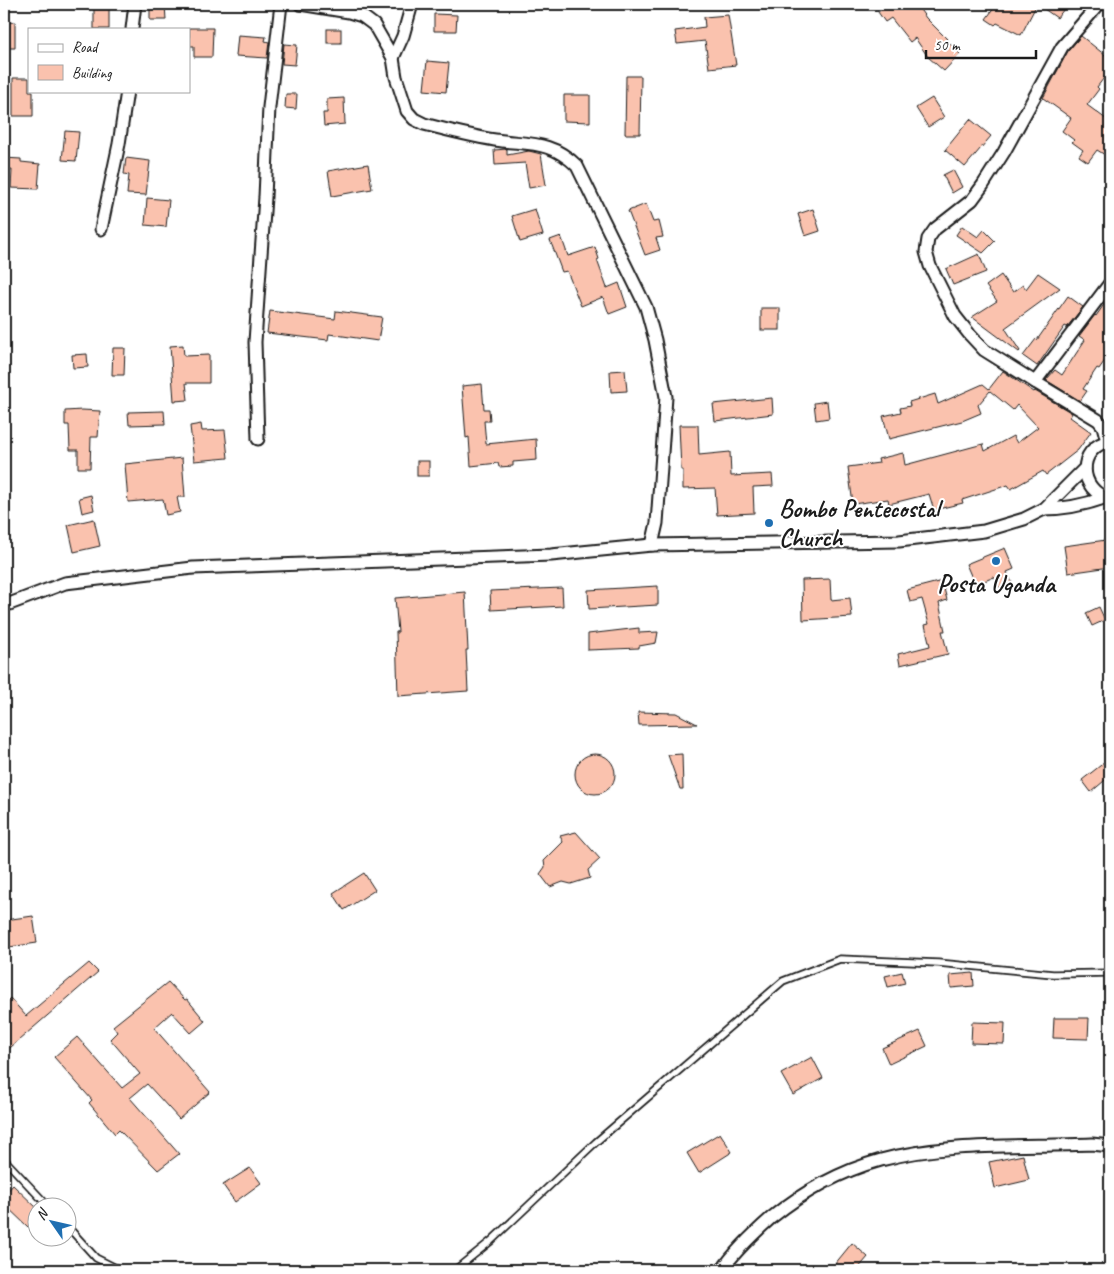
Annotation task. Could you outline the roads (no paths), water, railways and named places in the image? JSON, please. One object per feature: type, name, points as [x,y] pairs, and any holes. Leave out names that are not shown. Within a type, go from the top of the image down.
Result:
[{"type":"street","points":[[132,28],[134,4]]},
{"type":"street","points":[[258,439],[255,342],[270,107],[281,4]]},
{"type":"street","points":[[300,4],[349,12],[362,16],[374,25],[393,58],[404,104],[414,119],[424,124],[466,134],[497,140],[537,144],[568,157],[577,166],[646,308],[657,349],[666,396],[657,523],[652,546]]},
{"type":"street","points":[[393,58],[412,4]]},
{"type":"street","points":[[1099,4],[1062,47],[983,186],[972,200],[935,229],[928,239],[926,252],[930,266],[955,316],[970,336],[984,350],[1098,420],[1103,426],[1109,441],[1098,445],[1092,451],[1087,459],[1085,468],[1090,486],[1096,493],[1107,499]]},
{"type":"street","points":[[101,229],[119,144],[127,92]]},
{"type":"street","points":[[1035,382],[1110,283]]},
{"type":"street","points":[[1044,510],[1085,468]]},
{"type":"street","points":[[4,606],[65,583],[193,568],[551,555],[652,546],[899,541],[984,531],[1024,519],[1044,510],[1074,507],[1107,499]]},
{"type":"street","points":[[722,1270],[745,1242],[789,1204],[839,1176],[881,1160],[918,1153],[962,1148],[1092,1144],[1110,1146]]},
{"type":"lane","points":[[455,1270],[491,1241],[596,1142],[783,981],[840,959],[938,963],[1053,974],[1110,973]]},
{"type":"lane","points":[[4,1159],[39,1196]]},
{"type":"lane","points":[[78,1238],[96,1258],[120,1270]]},
{"type":"place","name":"Bombo Pentecostal Church","points":[[769,523]]},
{"type":"place","name":"Posta Uganda","points":[[996,561]]}]
